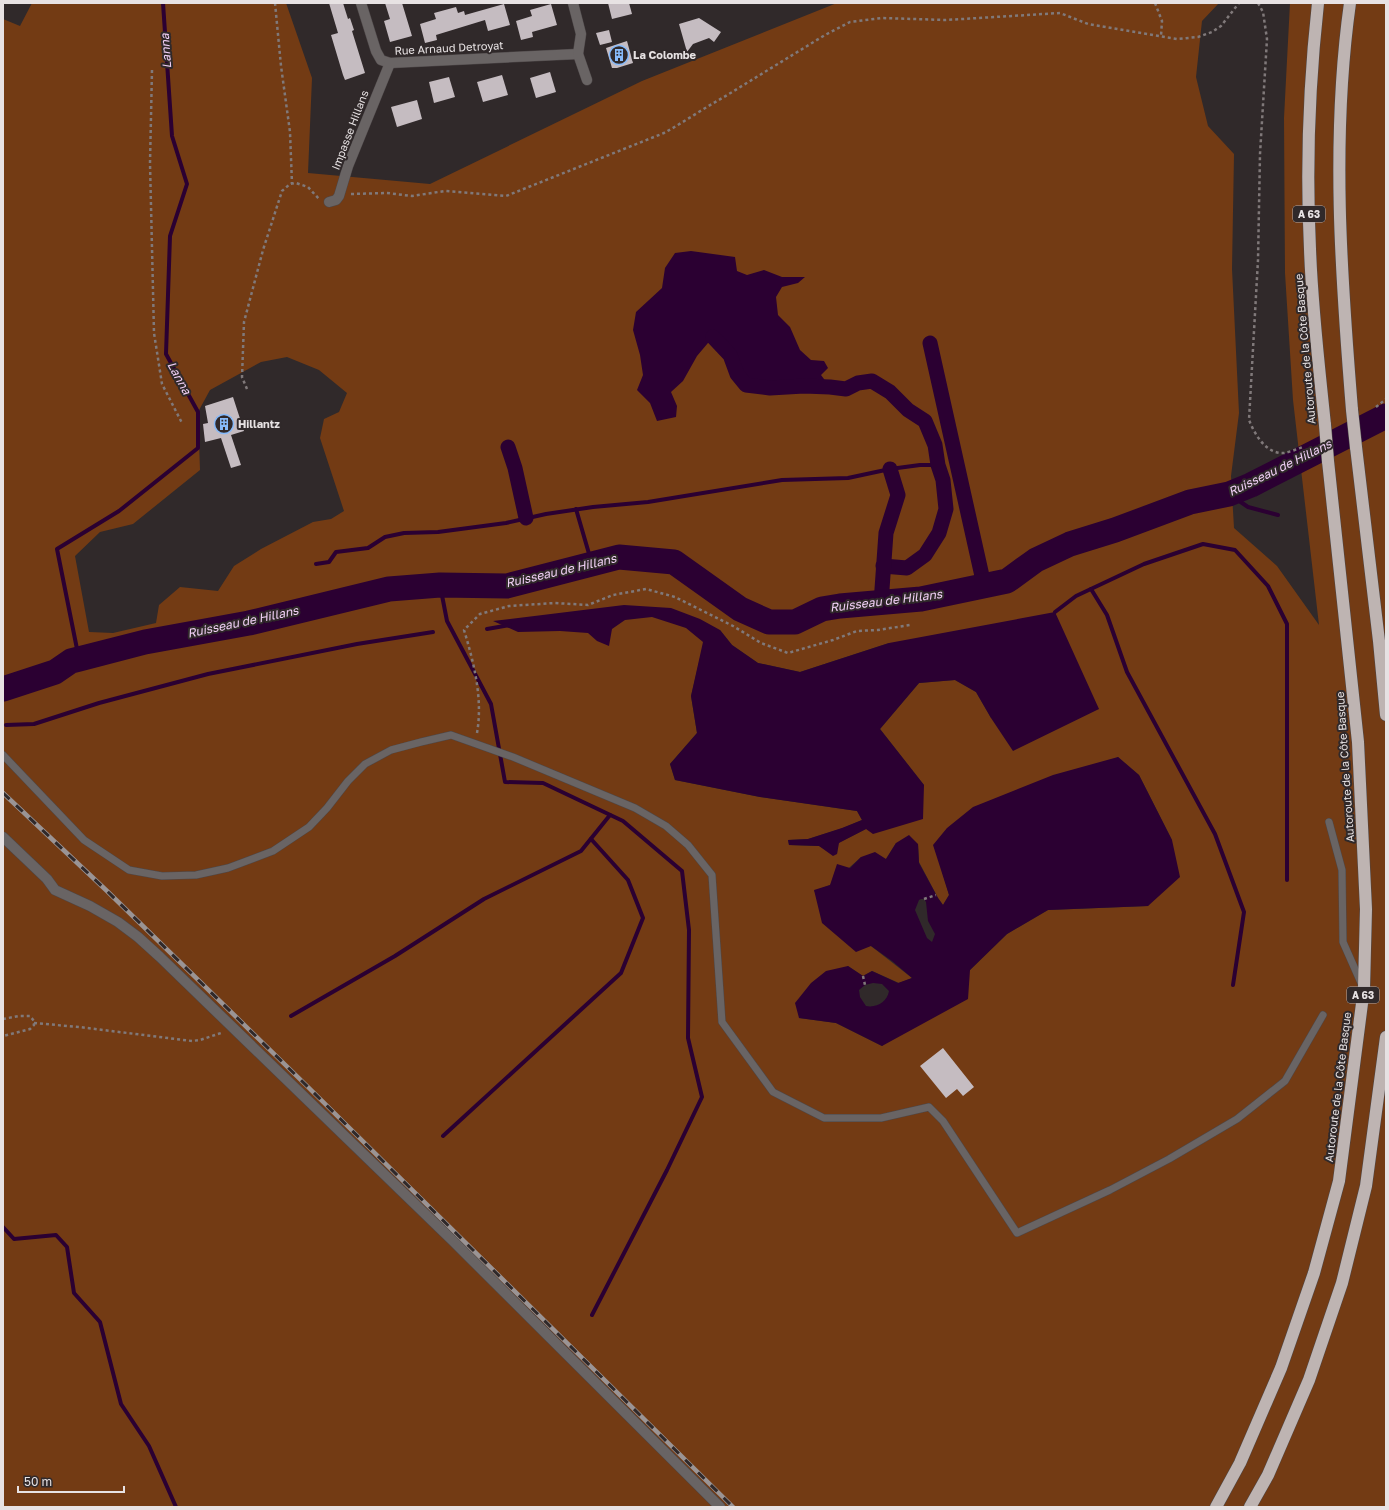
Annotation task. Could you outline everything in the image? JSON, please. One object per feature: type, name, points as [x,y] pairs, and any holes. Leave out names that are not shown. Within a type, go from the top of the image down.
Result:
[{"type":"highway","name":"Autoroute de la Côte Basque","points":[[1216,1507],[1240,1463],[1281,1368],[1314,1273],[1339,1180],[1364,988],[1366,909],[1358,742],[1328,461],[1310,250],[1308,198],[1310,88],[1318,3]]},
{"type":"highway","name":"A 63","points":[[1350,3],[1341,104],[1339,189],[1343,298],[1352,410],[1379,641],[1386,715]]},
{"type":"highway","points":[[1250,1507],[1268,1475],[1309,1380],[1342,1283],[1366,1186],[1386,1037]]},
{"type":"street","name":"Rue Arnaud Detroyat","points":[[361,3],[376,51],[381,60],[390,63],[578,54]]},
{"type":"street","points":[[573,3],[581,34],[578,54],[587,80]]},
{"type":"street","name":"Impasse Hillans","points":[[339,196],[348,166],[390,63]]},
{"type":"street","points":[[329,202],[336,200],[339,196]]},
{"type":"street","points":[[3,838],[47,880],[55,890],[90,906],[118,922],[138,937],[452,1240],[720,1507]]},
{"type":"lane","points":[[3,755],[84,840],[129,870],[162,876],[196,875],[228,868],[273,851],[308,827],[328,808],[348,781],[365,764],[391,750],[451,736],[513,757],[635,808],[666,826],[688,845],[712,875],[722,1022],[773,1092],[824,1118],[880,1118],[929,1107],[943,1120],[1017,1233],[1110,1190],[1169,1159],[1236,1119],[1284,1081],[1323,1015]]},
{"type":"lane","points":[[1329,822],[1342,870],[1343,942],[1364,988]]},
{"type":"path","points":[[275,3],[281,66],[290,132],[292,184]]},
{"type":"path","points":[[1155,3],[1162,21],[1161,36]]},
{"type":"path","points":[[339,196],[387,193],[412,196],[445,191],[506,196],[664,134],[825,35],[850,22],[882,18],[946,20],[1060,13],[1088,24],[1177,39],[1198,37],[1212,32],[1221,26],[1239,3]]},
{"type":"path","points":[[1258,3],[1263,12],[1267,39],[1260,154],[1258,260],[1249,420],[1254,432],[1269,450],[1284,453],[1303,447]]},
{"type":"path","points":[[152,70],[150,163],[154,333],[162,384],[182,423]]},
{"type":"path","points":[[247,389],[242,377],[244,322],[263,250],[282,191],[290,184],[296,183],[308,187],[321,200],[329,202]]},
{"type":"path","points":[[1376,407],[1386,399]]},
{"type":"path","points":[[474,744],[477,731],[479,701],[474,662],[464,630],[480,614],[508,606],[555,603],[588,605],[613,596],[646,589],[675,597],[733,626],[761,643],[788,653],[833,640],[857,631],[878,630],[910,625]]},
{"type":"path","points":[[924,900],[936,895]]},
{"type":"path","points":[[863,976],[865,985]]},
{"type":"path","points":[[3,1019],[18,1016],[30,1016],[34,1020],[34,1023]]},
{"type":"path","points":[[34,1023],[192,1041],[214,1036],[231,1027]]},
{"type":"path","points":[[3,1036],[30,1029],[34,1023]]},
{"type":"shaded area","points":[[32,3],[286,3],[312,78],[308,173],[430,184],[642,81],[837,3],[1219,3],[1202,21],[1196,77],[1208,126],[1234,154],[1232,269],[1239,413],[1231,476],[1234,528],[1277,566],[1319,625],[1293,400],[1285,273],[1284,118],[1290,3],[1386,3],[1386,1507],[3,1507],[3,19],[20,26]],"holes":[[[287,357],[319,370],[347,393],[339,412],[324,419],[320,438],[344,511],[331,519],[313,522],[261,549],[234,566],[218,591],[180,587],[159,605],[156,623],[113,633],[89,632],[75,556],[100,532],[133,524],[200,470],[198,412],[210,390],[261,362]],[[720,630],[732,645],[758,663],[800,672],[889,643],[1099,709],[991,718],[976,692],[955,680],[919,683],[880,729],[924,785],[866,829],[838,843],[837,854],[819,846],[789,845],[788,840],[808,839],[843,828],[862,820],[857,811],[760,797],[675,780],[670,764],[697,733],[691,696],[705,637]],[[1118,757],[1139,775],[1172,840],[1148,906],[1048,910],[1007,934],[970,970],[882,1046],[836,1023],[799,1018],[848,966],[863,976],[872,971],[899,983],[912,978],[871,946],[814,891],[830,885],[861,857],[886,859],[896,843],[918,844],[919,862],[943,905],[949,895],[942,871]]]},
{"type":"shaded area","points":[[691,251],[735,257],[737,271],[747,275],[764,270],[782,277],[805,277],[798,283],[782,287],[776,297],[778,315],[790,327],[800,350],[811,360],[824,361],[828,368],[821,375],[830,387],[804,386],[770,388],[746,385],[737,374],[730,355],[713,337],[697,356],[683,381],[671,392],[677,406],[676,417],[657,421],[650,403],[637,390],[643,375],[640,355],[633,330],[636,312],[662,288],[665,268],[675,253]]},
{"type":"shaded area","points":[[624,605],[671,608],[700,619],[720,630],[732,645],[758,663],[800,672],[889,643],[1055,612],[1099,709],[1013,751],[976,692],[955,680],[919,683],[880,729],[924,785],[923,819],[873,834],[866,829],[839,843],[837,854],[833,856],[819,846],[789,845],[788,840],[808,839],[862,820],[857,811],[760,797],[675,780],[670,764],[697,733],[691,696],[703,642],[686,628],[652,617],[625,620],[612,629],[609,646],[597,641],[588,633],[560,631],[518,632],[493,621]]},
{"type":"shaded area","points":[[1118,757],[1139,775],[1172,840],[1180,877],[1148,906],[1048,910],[1007,934],[970,970],[968,999],[882,1046],[836,1023],[799,1018],[795,1003],[811,983],[826,971],[848,966],[863,976],[872,971],[898,983],[912,978],[871,946],[856,952],[822,923],[814,890],[830,885],[837,864],[850,868],[861,857],[875,852],[886,859],[896,843],[909,835],[918,844],[919,863],[943,905],[949,895],[933,845],[947,828],[973,807],[1053,775]],"holes":[[[924,899],[926,902],[928,921],[935,934],[932,942],[927,938],[915,910],[919,900]],[[873,983],[882,984],[889,991],[888,995],[884,1001],[878,1005],[866,1006],[860,997],[859,990],[865,985]]]},
{"type":"building","points":[[329,3],[343,3],[348,19],[350,18],[354,30],[352,31],[365,73],[345,80],[331,35],[338,33]]},
{"type":"building","points":[[385,3],[402,3],[412,36],[390,42],[384,21],[390,19]]},
{"type":"building","points":[[608,3],[629,3],[632,14],[612,19]]},
{"type":"building","points":[[504,4],[510,25],[488,31],[485,20],[436,35],[437,40],[425,43],[420,24],[436,19],[434,13],[456,7],[458,13],[464,11],[465,15]]},
{"type":"building","points":[[551,4],[557,25],[532,32],[533,37],[521,40],[516,21],[532,16],[530,10]]},
{"type":"building","points":[[699,18],[721,32],[714,42],[709,38],[693,44],[687,52],[679,24]]},
{"type":"building","points":[[609,30],[612,42],[600,45],[596,33]]},
{"type":"building","name":"La Colombe","points":[[627,41],[633,63],[612,68],[606,48]]},
{"type":"building","points":[[550,72],[556,92],[536,98],[530,78]]},
{"type":"building","points":[[502,75],[508,95],[483,102],[477,82]]},
{"type":"building","points":[[449,77],[455,97],[434,103],[429,82]]},
{"type":"building","points":[[417,100],[422,119],[397,127],[391,107]]},
{"type":"building","points":[[233,397],[244,431],[231,435],[241,465],[231,468],[221,438],[205,442],[203,424],[208,423],[205,406]]},
{"type":"building","points":[[943,1048],[974,1087],[963,1096],[957,1089],[946,1098],[920,1066]]},
{"type":"waterway","name":"Lanna","points":[[79,659],[57,549],[119,511],[198,448],[198,412],[166,354],[170,236],[187,184],[172,136],[163,3]]},
{"type":"waterway","points":[[713,337],[730,355],[737,374],[746,385],[770,388],[804,386],[846,389],[858,383],[872,381],[890,392],[908,410],[925,421],[935,445],[938,465],[943,480],[946,509],[939,533],[925,555],[907,568],[883,566]]},
{"type":"waterway","points":[[930,343],[984,585]]},
{"type":"waterway","name":"Ruisseau de Hillans","points":[[3,689],[55,672],[71,661],[145,642],[249,623],[389,589],[440,585],[507,586],[619,557],[674,562],[740,609],[769,622],[795,622],[822,609],[840,606],[921,599],[1007,581],[1036,560],[1070,544],[1115,530],[1190,502],[1229,494],[1251,485],[1386,416]]},
{"type":"waterway","points":[[508,447],[515,468],[526,518]]},
{"type":"waterway","points":[[316,564],[329,562],[336,552],[368,548],[385,537],[404,533],[438,532],[506,523],[546,514],[593,507],[648,502],[782,480],[848,478],[890,469],[920,465],[938,465]]},
{"type":"waterway","points":[[881,603],[886,533],[898,495],[890,469]]},
{"type":"waterway","points":[[1229,494],[1248,507],[1278,515]]},
{"type":"waterway","points":[[576,509],[592,564]]},
{"type":"waterway","points":[[1055,612],[1076,596],[1144,564],[1203,544],[1235,550],[1268,586],[1287,624],[1287,880]]},
{"type":"waterway","points":[[440,585],[447,621],[491,704],[505,782],[543,783],[623,821],[682,871],[689,930],[688,1038],[702,1097],[667,1170],[592,1315]]},
{"type":"waterway","points":[[1091,589],[1107,615],[1127,672],[1215,834],[1244,912],[1233,985]]},
{"type":"waterway","points":[[487,629],[510,625]]},
{"type":"waterway","points":[[6,725],[34,724],[99,703],[208,674],[357,644],[433,632]]},
{"type":"waterway","points":[[291,1016],[395,956],[484,899],[581,851],[610,815]]},
{"type":"waterway","points":[[443,1136],[621,973],[643,918],[628,880],[591,839]]},
{"type":"waterway","points":[[3,1227],[14,1239],[56,1235],[67,1247],[74,1293],[100,1322],[121,1404],[149,1446],[176,1507]]},
{"type":"railway","points":[[3,793],[107,891],[308,1087],[733,1507]]},
{"type":"place","name":"La Colombe","points":[[619,55]]},
{"type":"place","name":"Hillantz","points":[[224,424]]}]
